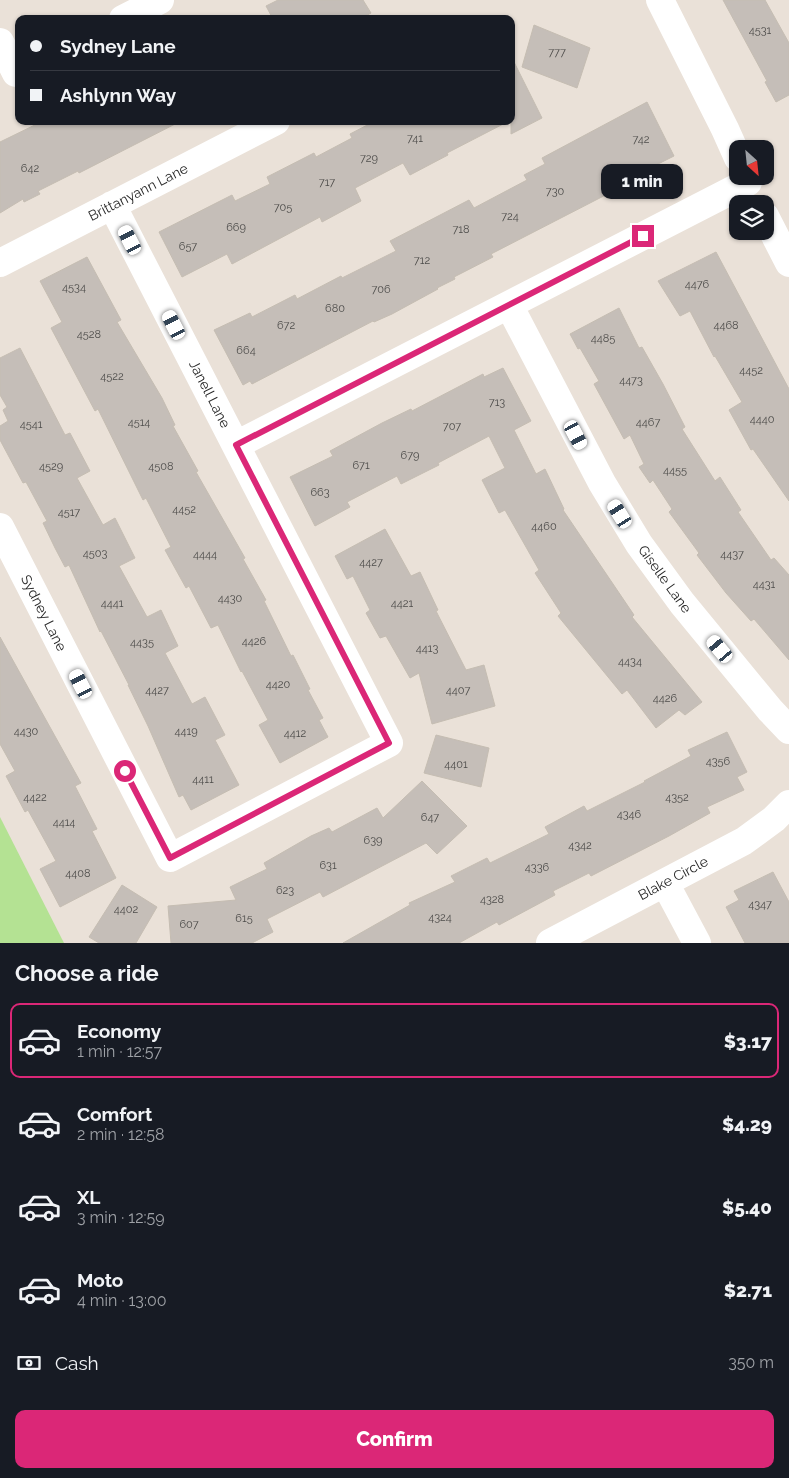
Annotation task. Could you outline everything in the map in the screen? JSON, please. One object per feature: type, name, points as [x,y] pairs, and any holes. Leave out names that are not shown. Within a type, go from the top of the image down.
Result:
[{"type":"street","points":[[131,15],[160,0]]},
{"type":"street","points":[[660,0],[730,140]]},
{"type":"street","points":[[0,42],[12,75]]},
{"type":"street","name":"Brittanyann Lane","points":[[0,263],[268,125]]},
{"type":"street","points":[[236,445],[737,185]]},
{"type":"street","name":"Janell Lane","points":[[112,206],[389,743],[170,858]]},
{"type":"street","points":[[774,234],[789,263]]},
{"type":"street","name":"Giselle Lane","points":[[509,305],[602,484],[639,544],[682,603],[770,710],[789,730]]},
{"type":"street","name":"Sydney Lane","points":[[0,527],[170,858]]},
{"type":"street","name":"Blake Circle","points":[[550,943],[744,841],[774,819],[789,804]]},
{"type":"street","points":[[665,883],[697,943]]},
{"type":"green space","points":[[0,817],[64,943],[0,943]]},
{"type":"building","points":[[278,0],[363,0],[371,13],[367,15],[271,15],[266,6]]},
{"type":"building","points":[[723,0],[765,0],[789,43],[789,95],[776,102],[765,82],[767,81]]},
{"type":"building","points":[[534,25],[590,48],[577,88],[522,67]]},
{"type":"building","points":[[515,64],[542,118],[511,134],[511,125],[515,125]]},
{"type":"building","points":[[647,102],[674,156],[656,165],[658,168],[491,254],[493,257],[454,277],[455,279],[392,314],[373,321],[252,384],[250,381],[243,385],[214,330],[250,313],[252,317],[295,295],[297,299],[396,251],[390,241],[469,200],[474,208],[527,180],[524,175],[545,164],[542,158]]},
{"type":"building","points":[[35,125],[173,125],[79,173],[78,171],[38,191],[40,194],[24,202],[23,199],[0,213],[0,142]]},
{"type":"building","points":[[367,125],[501,125],[447,153],[448,155],[410,175],[403,163],[355,188],[361,201],[322,222],[320,217],[232,264],[227,254],[182,277],[159,232],[232,195],[235,201],[270,184],[267,177],[314,153],[316,157],[352,138],[350,134]]},
{"type":"building","points":[[716,252],[789,389],[789,501],[753,449],[751,450],[729,410],[742,402],[714,357],[690,311],[680,316],[658,281]]},
{"type":"building","points":[[87,257],[121,320],[117,322],[162,398],[175,425],[173,426],[198,471],[196,472],[245,558],[243,559],[266,600],[264,601],[291,656],[293,655],[310,689],[308,690],[323,718],[319,720],[328,737],[280,763],[259,725],[268,720],[241,672],[218,625],[211,628],[189,586],[186,588],[165,550],[171,547],[146,498],[143,500],[98,409],[95,411],[51,328],[62,322],[40,281]]},
{"type":"building","points":[[619,308],[639,348],[642,347],[663,384],[685,427],[682,429],[715,481],[720,477],[741,510],[738,512],[771,560],[774,558],[789,575],[789,660],[754,619],[751,621],[726,593],[697,555],[699,553],[669,512],[672,509],[653,480],[650,483],[639,467],[644,464],[630,435],[624,439],[594,384],[599,381],[570,334]]},
{"type":"building","points":[[20,348],[65,435],[70,433],[90,471],[77,478],[103,525],[115,518],[135,558],[119,566],[147,617],[161,610],[178,646],[165,653],[192,704],[205,697],[225,735],[215,740],[239,785],[191,810],[183,795],[179,797],[129,685],[100,632],[69,565],[65,567],[43,523],[47,521],[26,482],[23,483],[0,440],[0,426],[8,421],[3,410],[7,407],[0,395],[0,358]]},
{"type":"building","points":[[503,368],[531,421],[514,430],[536,474],[545,469],[563,510],[634,615],[632,617],[702,702],[685,715],[679,710],[656,728],[627,690],[622,694],[558,616],[561,613],[535,573],[539,570],[505,510],[499,513],[482,480],[505,468],[489,436],[438,463],[439,465],[401,484],[397,476],[347,502],[350,507],[315,526],[290,477],[333,456],[330,451],[382,423],[411,409],[412,411],[483,374],[484,377]]},
{"type":"building","points":[[385,529],[411,576],[420,572],[438,610],[436,611],[466,670],[484,665],[495,706],[432,724],[419,673],[410,678],[386,636],[380,638],[366,613],[370,610],[353,576],[347,579],[335,556]]},
{"type":"building","points":[[0,637],[81,783],[75,786],[97,829],[92,831],[116,878],[60,907],[40,869],[56,861],[28,810],[25,812],[6,776],[15,771],[0,744]]},
{"type":"building","points":[[727,732],[747,772],[737,777],[744,790],[707,807],[710,813],[669,836],[591,876],[589,873],[553,891],[555,895],[499,925],[497,922],[459,943],[343,943],[410,905],[409,903],[455,882],[451,876],[487,858],[490,863],[549,834],[545,827],[584,806],[587,811],[645,782],[691,756],[688,750]]},
{"type":"building","points":[[436,735],[489,748],[481,787],[424,773]]},
{"type":"building","points":[[422,781],[467,826],[437,854],[426,843],[323,897],[320,892],[267,919],[273,932],[252,943],[171,943],[168,906],[236,900],[230,887],[267,869],[264,863],[311,836],[329,828],[332,832],[377,808],[383,818]]},
{"type":"building","points":[[773,872],[789,902],[789,943],[745,943],[726,907],[739,900],[734,891]]},
{"type":"building","points":[[122,885],[157,907],[136,943],[99,943],[89,937]]},
{"type":"route","points":[[125,771],[170,858],[389,743],[236,445],[643,236]]}]
